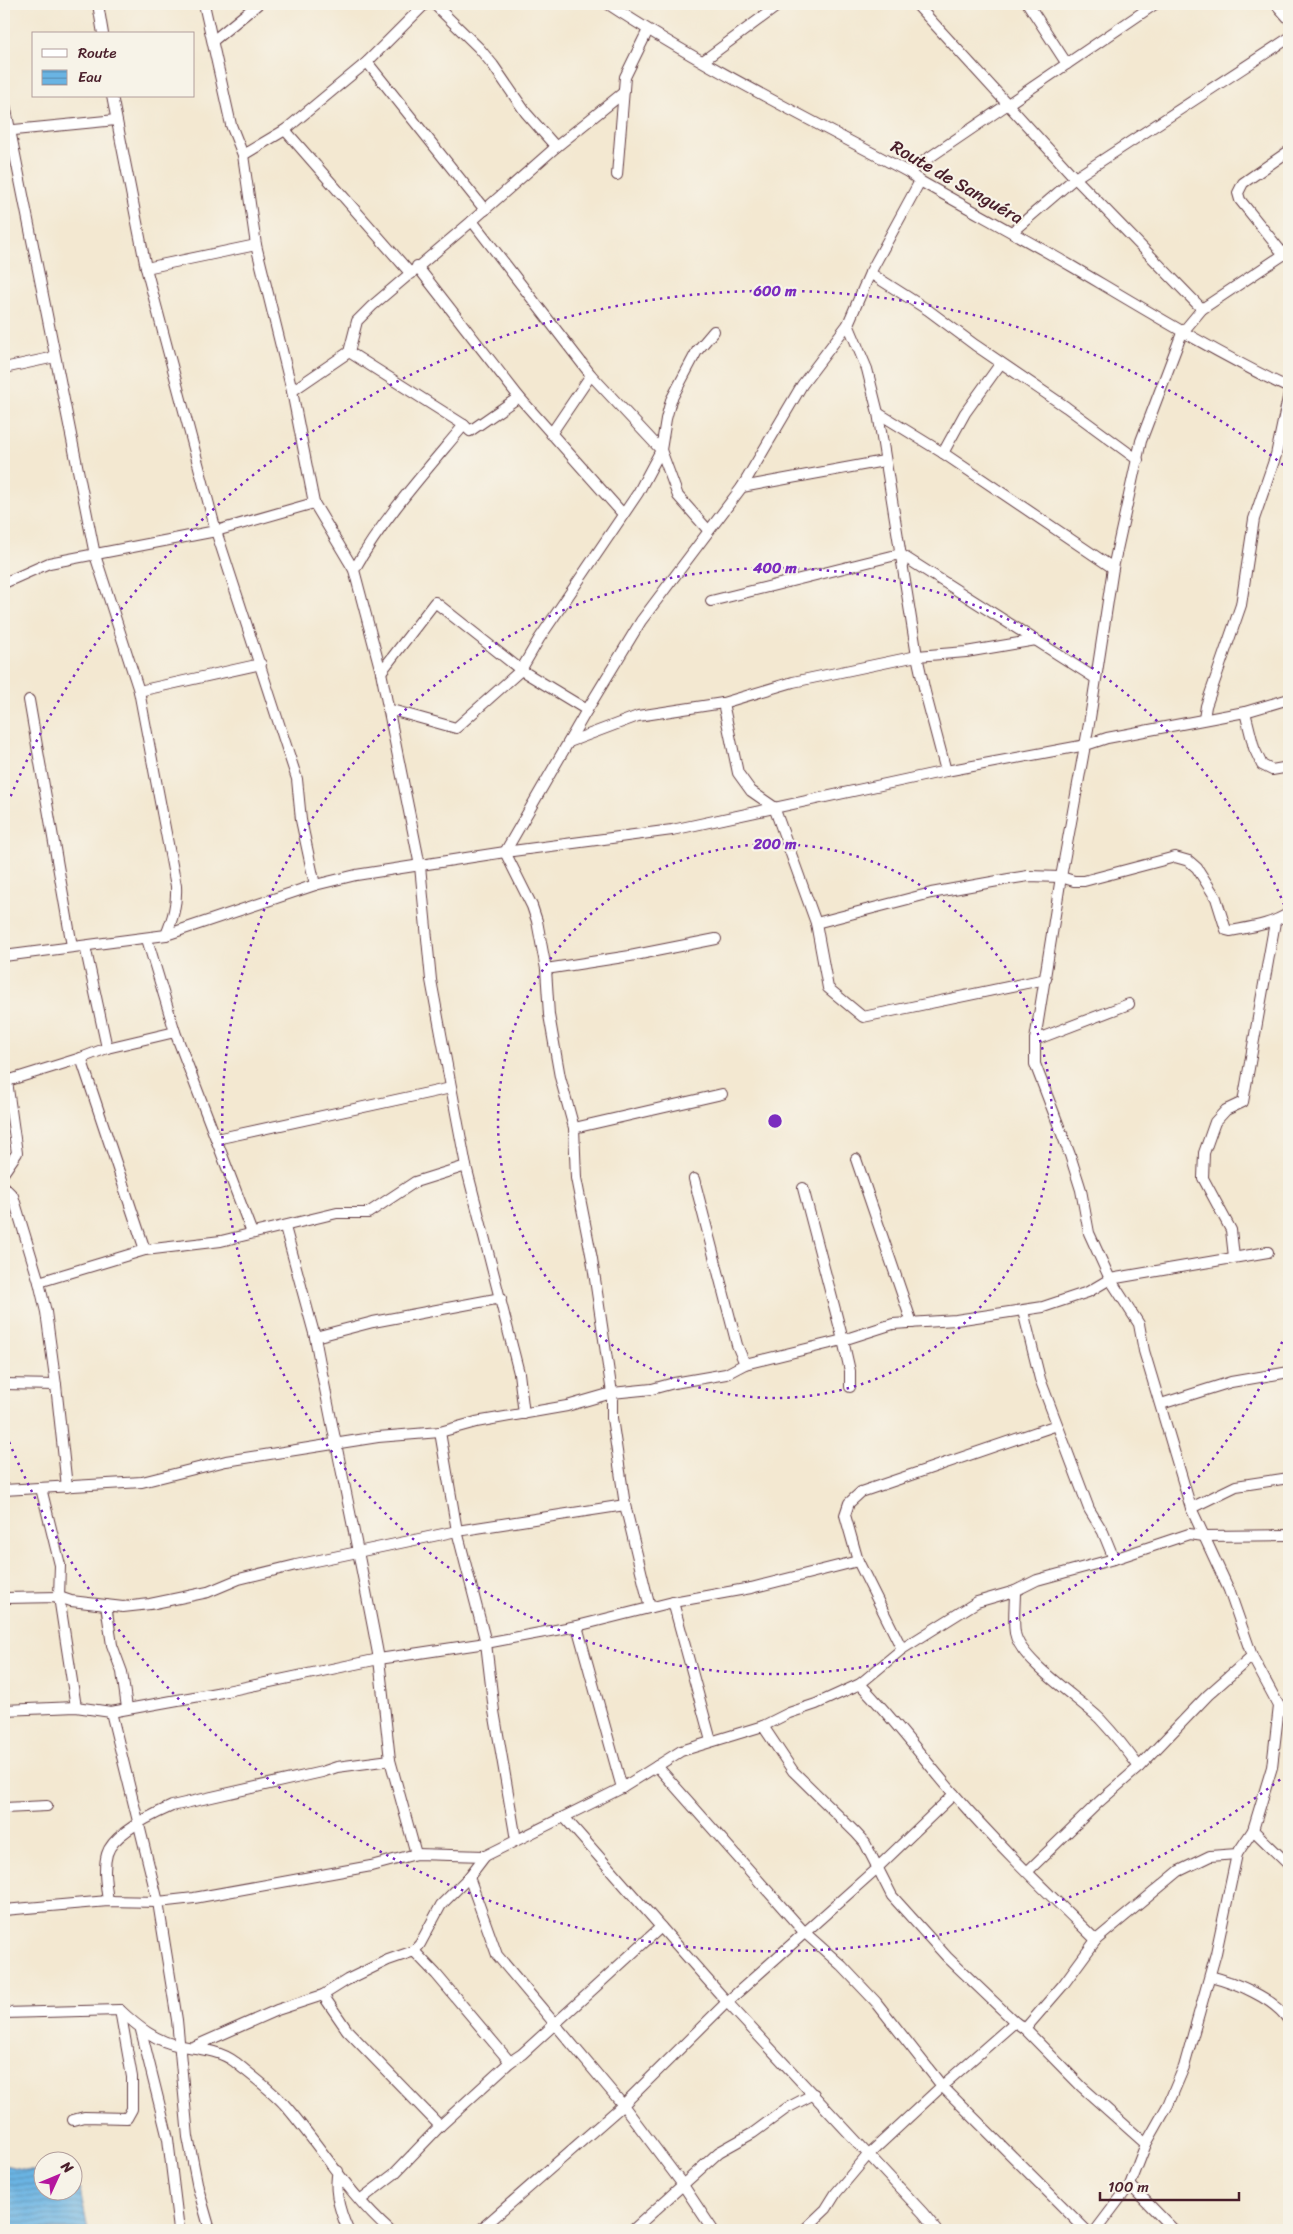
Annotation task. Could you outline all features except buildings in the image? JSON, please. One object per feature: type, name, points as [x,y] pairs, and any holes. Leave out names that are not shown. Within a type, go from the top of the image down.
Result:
[{"type":"street","points":[[98,4],[103,32]]},
{"type":"street","points":[[204,4],[214,40],[219,78],[228,116],[242,155],[256,244],[292,391],[314,503],[354,570],[381,672],[420,866],[431,980],[466,1166],[501,1298],[508,1337],[518,1373],[524,1414]]},
{"type":"street","points":[[214,40],[258,4]]},
{"type":"street","points":[[242,155],[284,130],[367,62],[426,4]]},
{"type":"street","points":[[434,4],[479,48],[526,113],[556,147]]},
{"type":"street","name":"Route de Sanguéra","points":[[608,4],[703,62],[908,172],[920,181],[1012,232],[1182,333],[1289,388]]},
{"type":"street","points":[[703,62],[780,4]]},
{"type":"street","points":[[916,4],[1007,106],[1202,309]]},
{"type":"street","points":[[1028,4],[1067,64]]},
{"type":"street","points":[[908,172],[1155,4]]},
{"type":"street","points":[[1276,4],[1289,19]]},
{"type":"street","points":[[617,175],[625,77],[648,30]]},
{"type":"street","points":[[1012,232],[1075,178],[1289,38]]},
{"type":"street","points":[[367,62],[485,210]]},
{"type":"street","points":[[292,391],[349,352],[357,320],[556,147],[623,93]]},
{"type":"street","points":[[112,98],[146,268],[216,531],[297,779],[301,820],[315,884]]},
{"type":"street","points":[[4,100],[6,130],[95,555],[139,691],[176,886],[177,900],[175,912],[166,935]]},
{"type":"street","points":[[6,130],[116,120]]},
{"type":"street","points":[[284,130],[414,270],[519,397],[623,514]]},
{"type":"street","points":[[1289,151],[1243,183],[1238,193],[1240,200],[1287,253],[1202,309],[1182,333],[1140,441],[1138,460],[1113,568],[1086,745],[1061,877],[1035,1040],[1035,1064],[1070,1155],[1081,1190],[1089,1233],[1110,1279],[1139,1324],[1144,1351],[1192,1508],[1229,1590],[1252,1656],[1279,1706],[1289,1714]]},
{"type":"street","points":[[505,852],[641,621],[742,487],[802,385],[848,324],[870,272],[920,181]]},
{"type":"street","points":[[472,221],[591,375],[661,450],[678,496],[708,530]]},
{"type":"street","points":[[146,268],[256,244]]},
{"type":"street","points":[[870,272],[928,310],[1138,460]]},
{"type":"street","points":[[848,324],[867,369],[878,413],[884,461],[917,656],[924,692],[946,771]]},
{"type":"street","points":[[388,709],[456,728],[521,670],[638,493],[661,450],[671,400],[697,351],[714,331]]},
{"type":"street","points":[[349,352],[464,425],[470,431],[519,397]]},
{"type":"street","points":[[4,368],[55,357]]},
{"type":"street","points":[[943,452],[966,413],[1001,363]]},
{"type":"street","points":[[551,434],[591,375]]},
{"type":"street","points":[[1204,718],[1206,706],[1241,605],[1254,519],[1276,455],[1289,393]]},
{"type":"street","points":[[878,413],[943,452],[1113,568]]},
{"type":"street","points":[[354,570],[401,499],[464,425]]},
{"type":"street","points":[[742,487],[884,461]]},
{"type":"street","points":[[4,582],[49,563],[216,531],[314,503]]},
{"type":"street","points":[[711,601],[900,554],[1095,678]]},
{"type":"street","points":[[381,672],[435,602],[521,670],[587,710]]},
{"type":"street","points":[[569,742],[638,716],[723,703],[794,682],[917,656],[966,652],[1036,640]]},
{"type":"street","points":[[139,691],[261,664]]},
{"type":"street","points":[[29,700],[72,946]]},
{"type":"street","points":[[4,956],[72,946],[147,939],[166,935],[315,884],[356,875],[505,852],[672,830],[946,771],[1086,745],[1107,738],[1169,728],[1204,718],[1245,712],[1289,700]]},
{"type":"street","points":[[723,703],[738,773],[751,791],[774,807],[816,923],[828,988],[863,1017],[1046,979]]},
{"type":"street","points":[[1245,712],[1254,748],[1262,765],[1272,770],[1289,766]]},
{"type":"street","points":[[505,852],[532,906],[546,969],[549,1015],[560,1077],[574,1128],[576,1178],[592,1260],[612,1393],[612,1418],[625,1505],[650,1608]]},
{"type":"street","points":[[816,923],[931,894],[990,882],[1028,876],[1061,877],[1074,882],[1084,881],[1175,857],[1188,861],[1197,868],[1216,898],[1226,930],[1230,932],[1275,922],[1289,913]]},
{"type":"street","points":[[1234,1257],[1231,1230],[1203,1178],[1204,1153],[1215,1122],[1226,1110],[1243,1102],[1275,922]]},
{"type":"street","points":[[147,939],[175,1032],[252,1233]]},
{"type":"street","points":[[546,969],[630,956],[716,939]]},
{"type":"street","points":[[85,946],[107,1048]]},
{"type":"street","points":[[1035,1040],[1128,1004]]},
{"type":"street","points":[[7,1081],[107,1048],[175,1032]]},
{"type":"street","points":[[81,1058],[145,1250]]},
{"type":"street","points":[[4,1069],[17,1153],[4,1172]]},
{"type":"street","points":[[216,1139],[451,1088]]},
{"type":"street","points":[[574,1128],[722,1094]]},
{"type":"street","points":[[856,1159],[912,1323]]},
{"type":"street","points":[[39,1282],[145,1250],[221,1242],[337,1213],[368,1213],[415,1182],[466,1166]]},
{"type":"street","points":[[694,1179],[738,1351],[745,1364]]},
{"type":"street","points":[[4,1187],[13,1196],[46,1312],[68,1487]]},
{"type":"street","points":[[803,1188],[844,1340],[850,1371],[850,1387]]},
{"type":"street","points":[[285,1227],[315,1337],[335,1444],[360,1552],[379,1660],[390,1760],[416,1854]]},
{"type":"street","points":[[4,1490],[152,1481],[226,1461],[378,1437],[440,1432],[476,1422],[567,1406],[612,1393],[652,1389],[674,1383],[726,1374],[745,1364],[844,1340],[893,1324],[956,1320],[1044,1307],[1088,1292],[1110,1279],[1268,1252]]},
{"type":"street","points":[[315,1337],[373,1322],[501,1298]]},
{"type":"street","points":[[1023,1311],[1040,1379],[1088,1509],[1103,1532],[1114,1559]]},
{"type":"street","points":[[1161,1404],[1231,1382],[1289,1372]]},
{"type":"street","points":[[4,1384],[56,1384]]},
{"type":"street","points":[[902,1649],[858,1561],[845,1514],[849,1503],[861,1492],[1057,1425]]},
{"type":"street","points":[[440,1432],[457,1530],[486,1643],[494,1711],[516,1840]]},
{"type":"street","points":[[1192,1508],[1236,1486],[1289,1478]]},
{"type":"street","points":[[41,1488],[60,1566],[59,1596],[76,1707]]},
{"type":"street","points":[[4,1598],[59,1596],[71,1602],[123,1606],[150,1604],[208,1592],[239,1580],[457,1530],[625,1505]]},
{"type":"street","points":[[193,2047],[276,2010],[323,1994],[388,1960],[414,1951],[420,1944],[441,1905],[469,1877],[485,1856],[622,1788],[682,1751],[763,1726],[789,1713],[816,1704],[860,1684],[902,1649],[977,1602],[1015,1591],[1037,1580],[1114,1559],[1189,1534],[1204,1536],[1289,1535]]},
{"type":"street","points":[[4,1710],[76,1707],[111,1712],[222,1692],[379,1660],[577,1626],[673,1602],[751,1588],[858,1561]]},
{"type":"street","points":[[1015,1591],[1015,1634],[1028,1656],[1099,1718],[1139,1767]]},
{"type":"street","points":[[673,1602],[711,1741]]},
{"type":"street","points":[[106,1605],[112,1645],[122,1672],[127,1708]]},
{"type":"street","points":[[577,1626],[622,1788]]},
{"type":"street","points":[[1028,1871],[1099,1802],[1139,1767],[1208,1695],[1252,1656]]},
{"type":"street","points":[[860,1684],[881,1705],[954,1794],[1096,1940]]},
{"type":"street","points":[[1096,2230],[1130,2185],[1146,2144],[1168,2105],[1184,2067],[1210,1976],[1238,1854],[1254,1830],[1272,1768],[1279,1706]]},
{"type":"street","points":[[111,1712],[158,1902],[180,2046],[188,2137],[198,2188],[210,2230]]},
{"type":"street","points":[[763,1726],[793,1770],[864,1843],[876,1869],[892,1896],[941,1950],[1015,2022],[1025,2029],[1082,2087],[1146,2144]]},
{"type":"street","points":[[108,1901],[106,1882],[107,1854],[111,1845],[138,1824],[172,1806],[337,1767],[390,1760]]},
{"type":"street","points":[[657,1766],[804,1932],[842,1966],[876,2002],[942,2086],[1086,2230]]},
{"type":"street","points":[[480,2230],[623,2105],[727,2002],[876,1869],[954,1794]]},
{"type":"street","points":[[4,1808],[47,1806]]},
{"type":"street","points":[[564,1818],[727,2002],[924,2213],[936,2230]]},
{"type":"street","points":[[1254,1830],[1289,1865]]},
{"type":"street","points":[[4,1910],[108,1901],[158,1902],[218,1895],[371,1866],[416,1854],[485,1856]]},
{"type":"street","points":[[1025,2029],[1063,1985],[1096,1940],[1179,1871],[1210,1856],[1238,1854]]},
{"type":"street","points":[[469,1877],[497,1955],[623,2105],[713,2230]]},
{"type":"street","points":[[360,2200],[394,2174],[440,2126],[661,1927]]},
{"type":"street","points":[[414,1951],[436,1974],[510,2062]]},
{"type":"street","points":[[1210,1976],[1272,2002],[1289,2020]]},
{"type":"street","points":[[323,1994],[347,2030],[440,2126]]},
{"type":"street","points":[[4,2013],[120,2010],[141,2030],[180,2046],[217,2053],[233,2061],[283,2103],[360,2200],[389,2230]]},
{"type":"street","points":[[73,2120],[84,2117],[127,2118],[132,2108],[132,2077],[120,2010]]},
{"type":"street","points":[[804,2230],[826,2209],[836,2193],[868,2155],[942,2086],[1015,2022]]},
{"type":"street","points":[[141,2030],[168,2139],[179,2230]]},
{"type":"street","points":[[633,2230],[719,2152],[753,2133],[787,2108],[814,2094]]},
{"type":"street","points":[[338,2171],[335,2181],[338,2200],[348,2230]]},
{"type":"street","points":[[1130,2185],[1174,2230]]},
{"type":"water","points":[[4,2165],[32,2171],[32,2202],[82,2202],[82,2199],[88,2230],[4,2230]]}]
